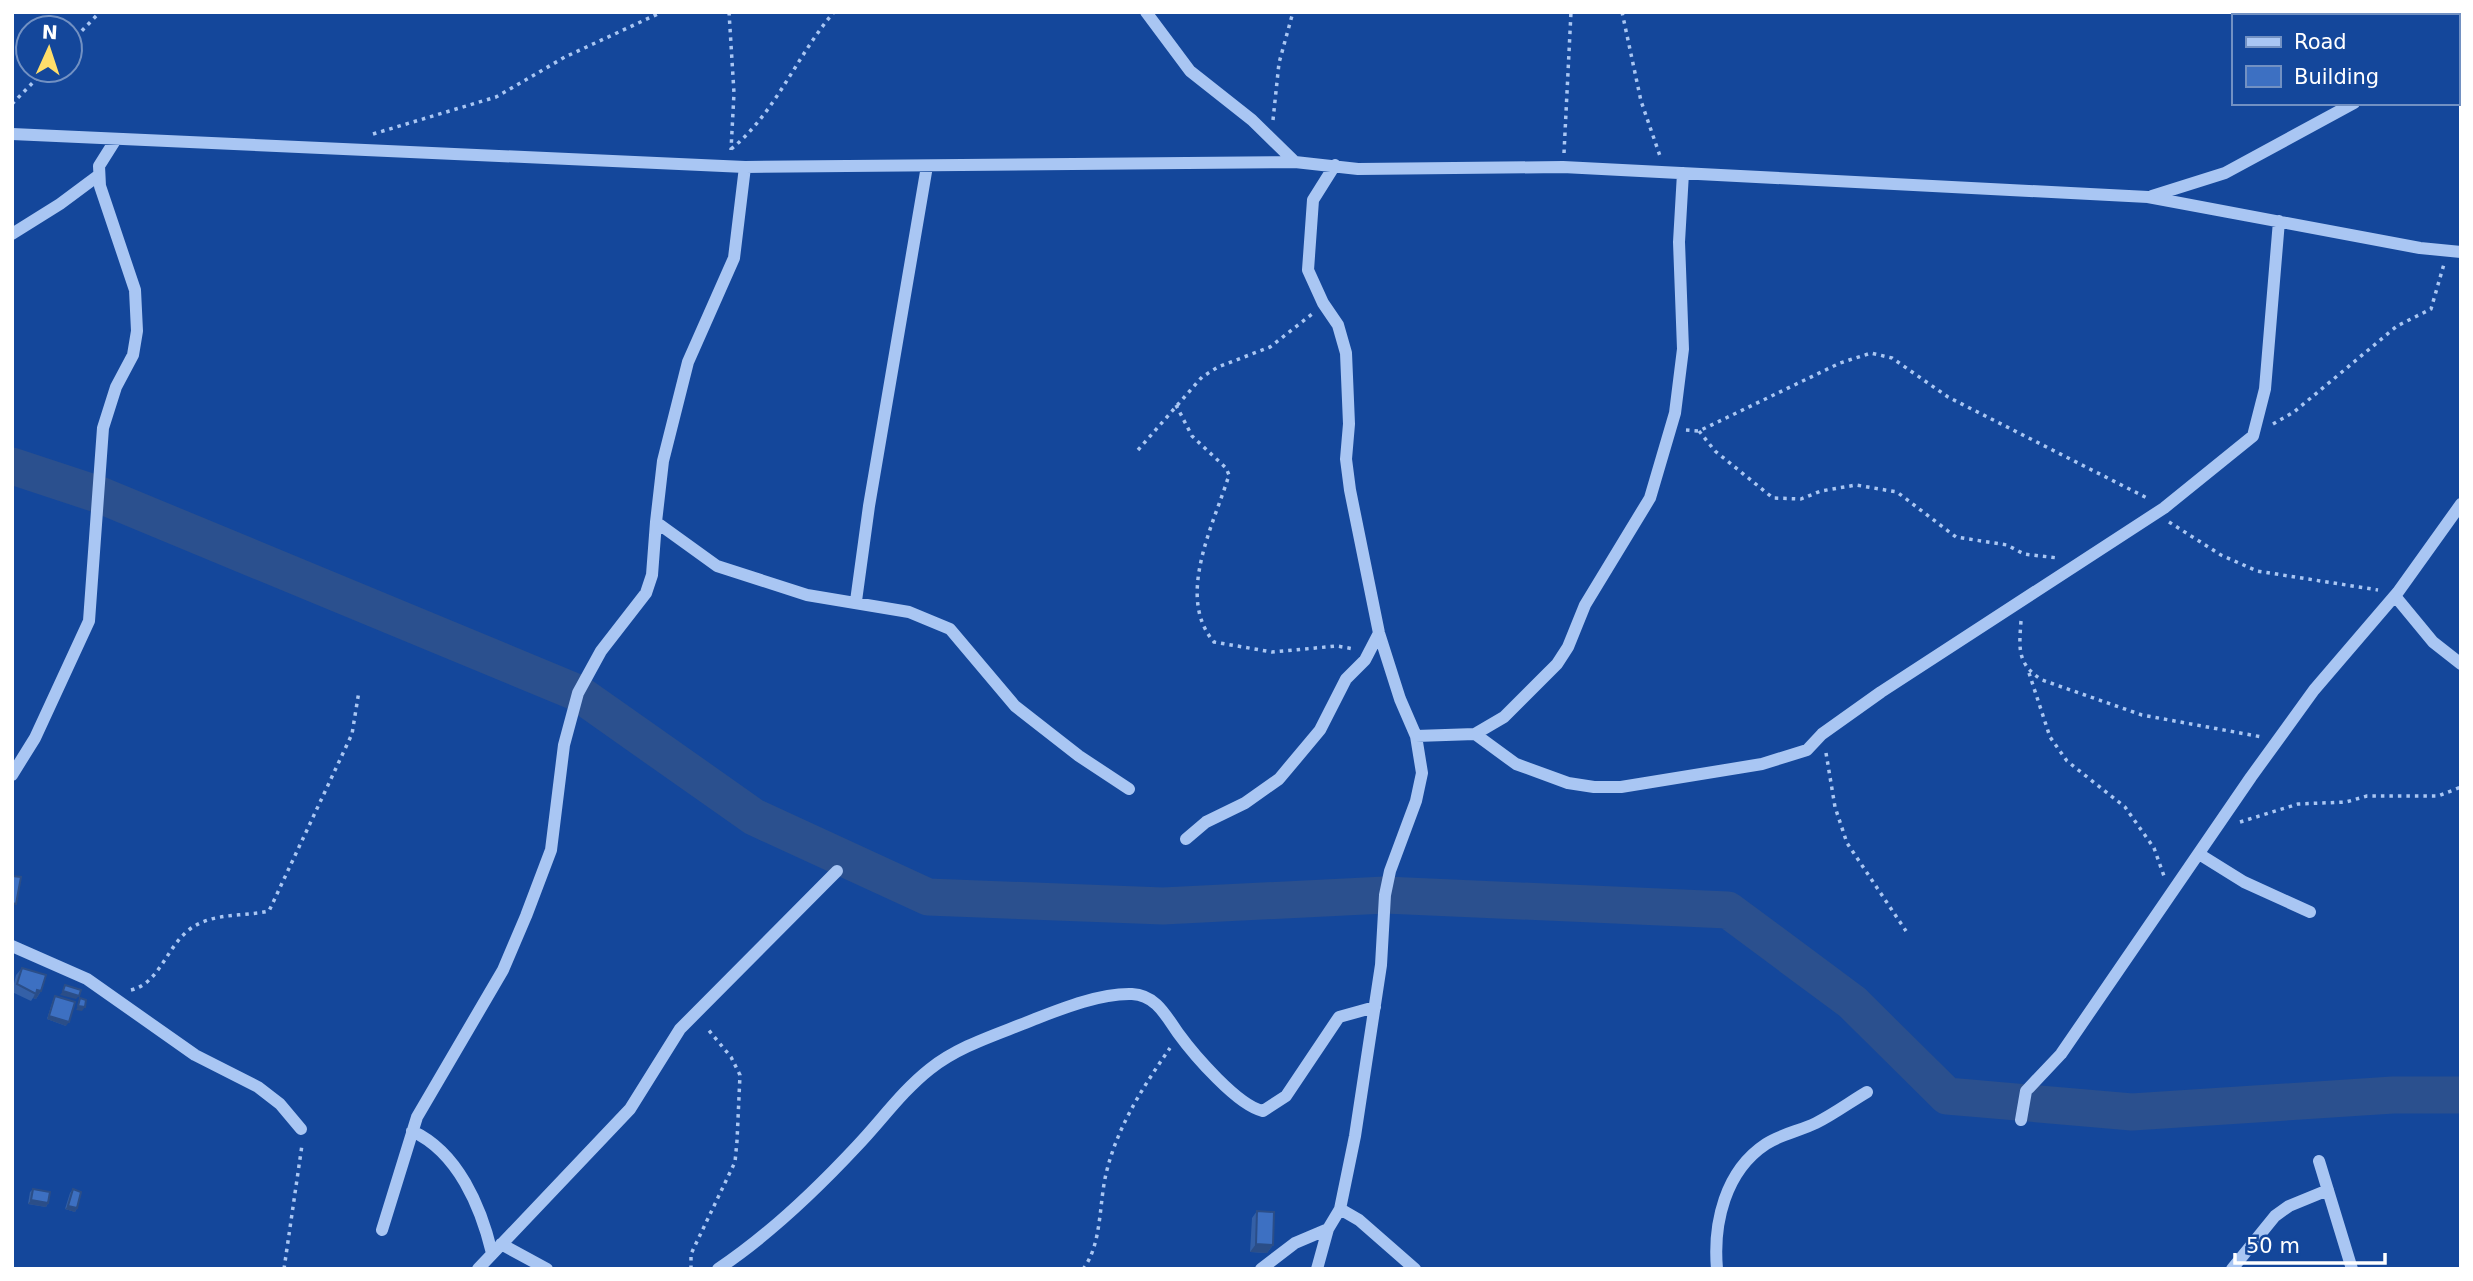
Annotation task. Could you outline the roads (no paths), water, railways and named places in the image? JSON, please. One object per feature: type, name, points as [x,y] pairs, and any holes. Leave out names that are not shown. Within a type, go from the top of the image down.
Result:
[{"type":"street","points":[[1146,12],[1190,71],[1271,138],[1295,162]]},
{"type":"street","points":[[2148,197],[2225,173],[2350,105]]},
{"type":"street","points":[[12,134],[746,167],[1295,162],[1358,169],[1563,167],[2148,197],[2447,252],[2461,252]]},
{"type":"street","points":[[12,775],[36,738],[89,621],[103,428],[116,387],[133,355],[137,331],[135,290],[99,175],[102,157],[116,138]]},
{"type":"street","points":[[1317,1269],[1328,1229],[1340,1209],[1363,1096],[1384,934],[1385,895],[1397,848],[1416,801],[1422,773],[1416,736],[1400,699],[1380,633],[1346,458],[1349,424],[1346,353],[1338,325],[1308,270],[1313,200],[1335,165]]},
{"type":"street","points":[[856,601],[869,506],[927,166]]},
{"type":"street","points":[[382,1230],[412,1131],[430,1092],[503,970],[551,850],[564,745],[578,693],[601,652],[646,593],[652,575],[663,461],[688,362],[734,258],[746,167]]},
{"type":"street","points":[[1416,736],[1475,734],[1504,717],[1557,664],[1568,647],[1585,605],[1650,498],[1670,429],[1683,349],[1679,242],[1683,173]]},
{"type":"street","points":[[12,234],[60,204],[99,175]]},
{"type":"street","points":[[1475,734],[1516,764],[1568,783],[1608,787],[1792,757],[1807,750],[1822,734],[2160,511],[2253,436],[2266,389],[2279,220]]},
{"type":"street","points":[[2021,1120],[2024,1097],[2031,1084],[2061,1055],[2314,690],[2397,594],[2461,504]]},
{"type":"street","points":[[656,522],[716,566],[807,595],[856,601],[909,612],[950,629],[1015,706],[1079,756],[1129,789]]},
{"type":"street","points":[[2397,594],[2433,642],[2461,664]]},
{"type":"street","points":[[1186,839],[1206,822],[1245,803],[1279,779],[1320,730],[1346,679],[1370,652],[1380,633]]},
{"type":"street","points":[[2199,854],[2244,882],[2310,912]]},
{"type":"street","points":[[478,1269],[630,1109],[680,1029],[837,871]]},
{"type":"street","points":[[12,946],[87,979],[195,1055],[258,1087],[280,1104],[301,1129]]},
{"type":"street","points":[[718,1269],[746,1250],[810,1194],[930,1069],[963,1048],[1055,1011],[1132,994],[1151,1000],[1165,1012],[1179,1035],[1238,1096],[1253,1109],[1263,1111],[1286,1096],[1339,1017],[1375,1007]]},
{"type":"street","points":[[1717,1269],[1721,1208],[1728,1187],[1742,1167],[1766,1144],[1816,1123],[1867,1092]]},
{"type":"street","points":[[412,1131],[425,1137],[453,1163],[478,1207],[496,1249],[547,1269]]},
{"type":"street","points":[[2319,1161],[2352,1269]]},
{"type":"street","points":[[2232,1269],[2275,1216],[2289,1206],[2328,1190]]},
{"type":"street","points":[[1340,1209],[1359,1220],[1415,1269]]},
{"type":"street","points":[[1261,1269],[1295,1243],[1328,1229]]},
{"type":"waterway","points":[[12,466],[100,495],[578,693],[754,817],[928,897],[1163,906],[1385,895],[1728,910],[1852,1002],[1947,1096],[2132,1112],[2393,1095],[2461,1095]]}]
